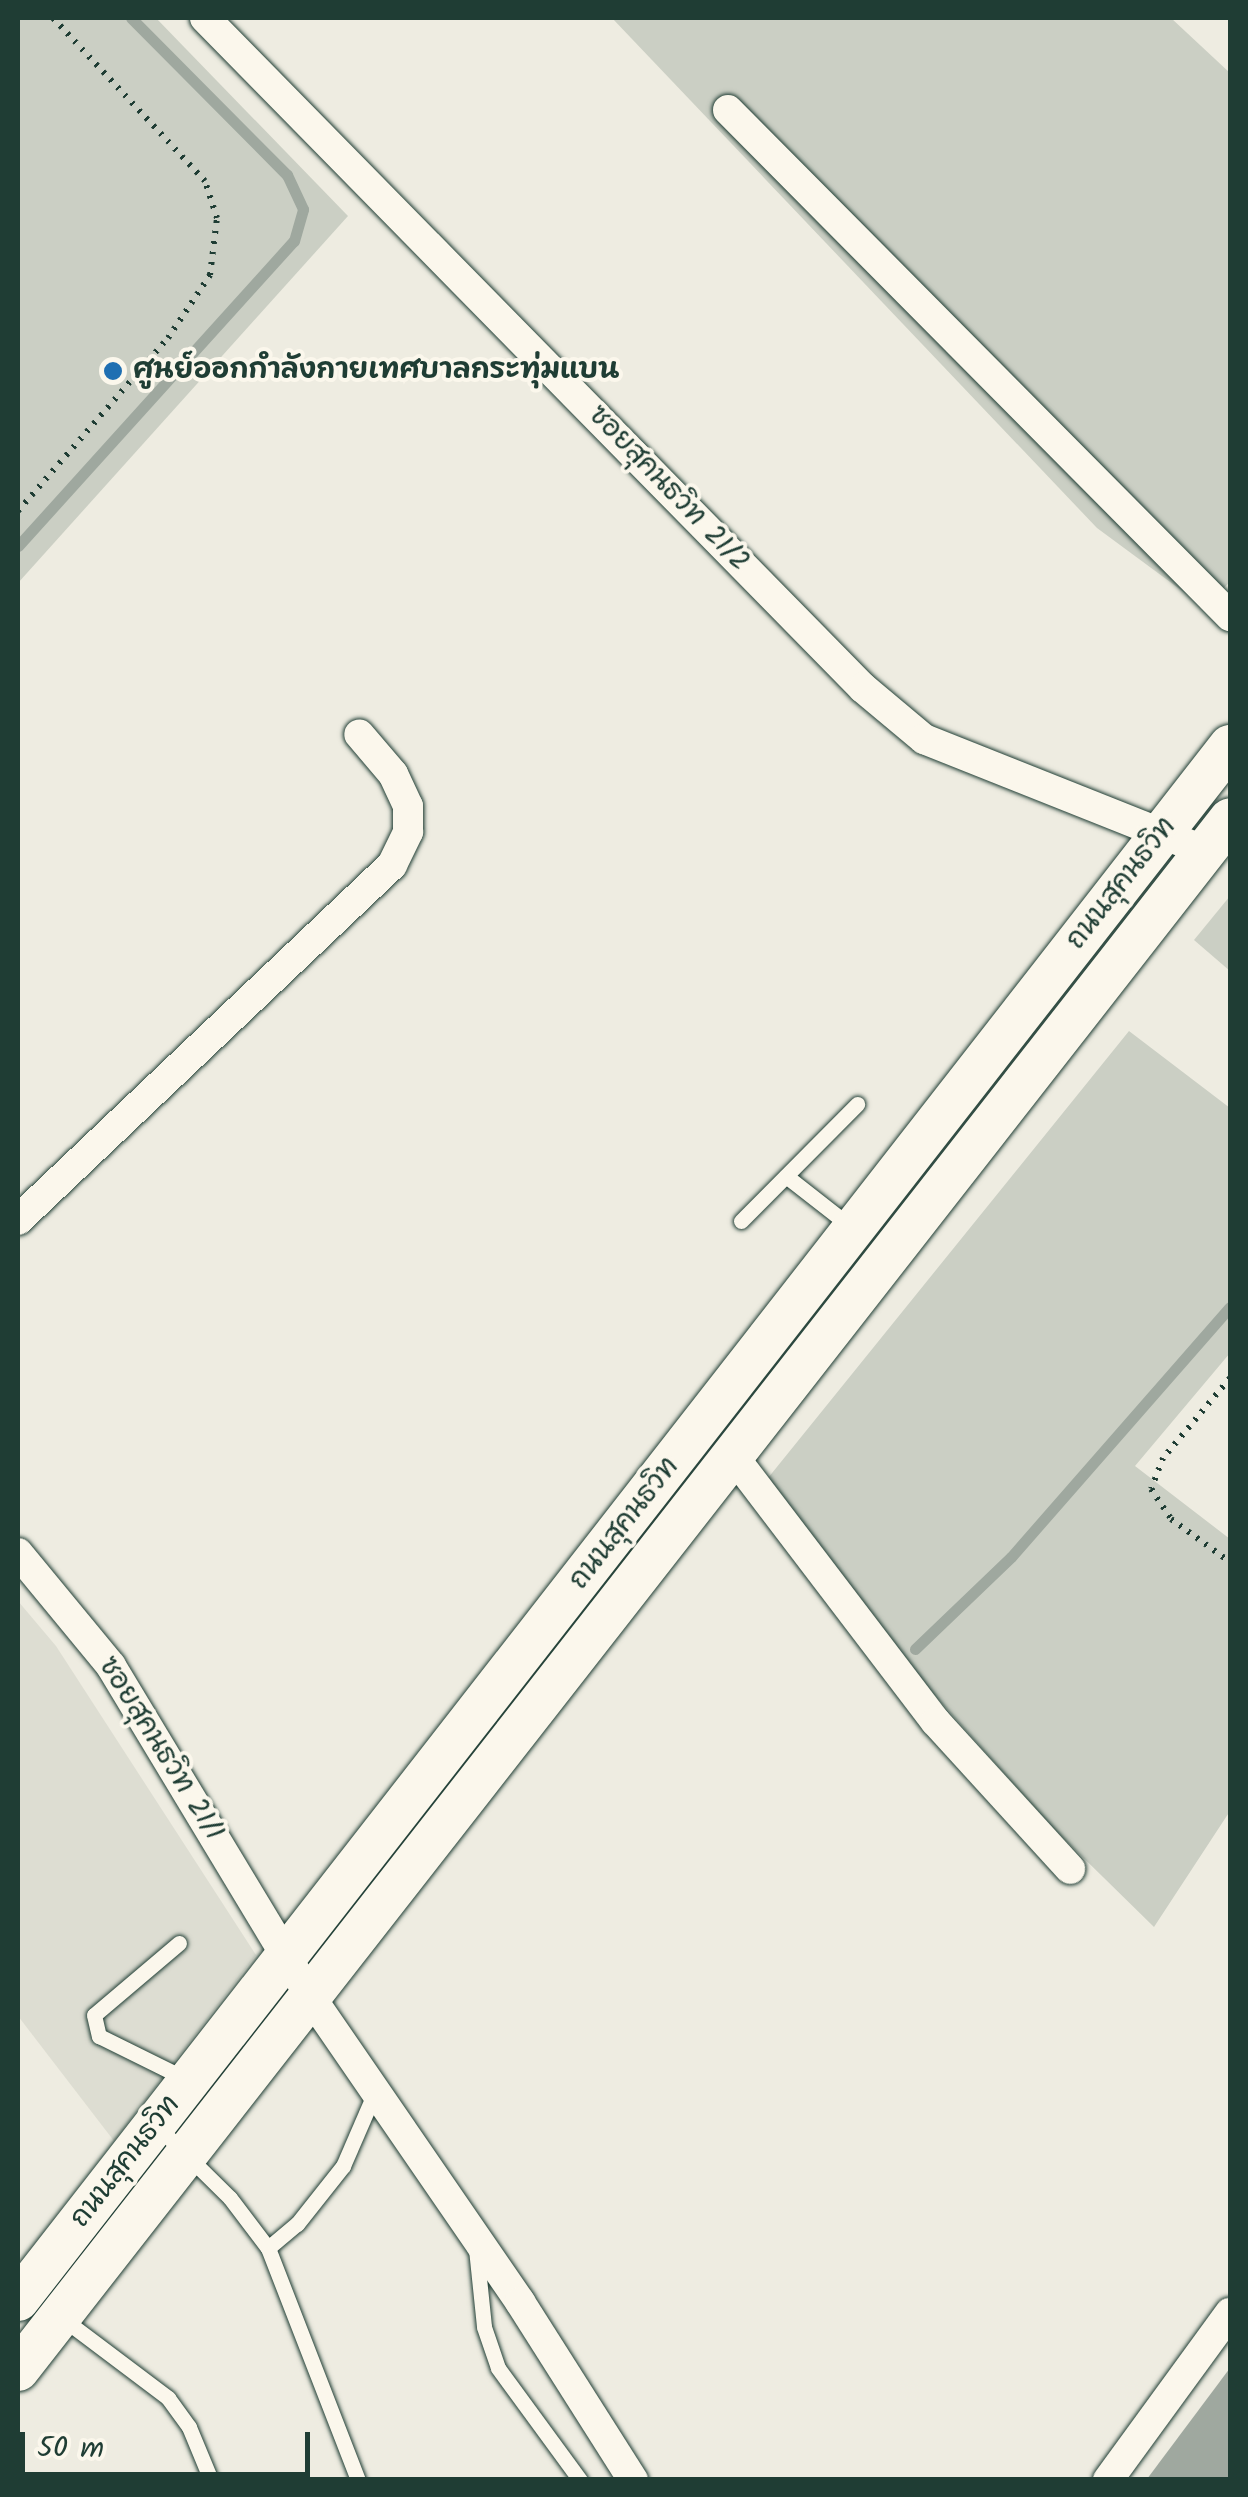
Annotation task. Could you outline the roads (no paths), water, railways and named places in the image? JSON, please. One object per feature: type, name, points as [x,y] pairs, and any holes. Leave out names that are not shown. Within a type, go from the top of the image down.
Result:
[{"type":"main road","name":"ถนนสุคนธวิท","points":[[18,2300],[1230,746]]},
{"type":"main road","name":"ถนนสุคนธวิท","points":[[18,2370],[312,2000],[1218,835]]},
{"type":"street","name":"ซอยสุคนธวิท 21/2","points":[[205,18],[863,688],[924,739],[1161,835],[1218,835]]},
{"type":"street","points":[[728,110],[1230,616]]},
{"type":"street","points":[[18,1220],[392,865],[408,832],[408,806],[393,774],[359,734]]},
{"type":"street","points":[[734,1457],[936,1722],[1070,1869]]},
{"type":"street","name":"ซอยสุคนธวิท 21/1","points":[[22,1566],[111,1666],[312,2000],[474,2235],[633,2480]]},
{"type":"street","points":[[1108,2480],[1230,2313]]},
{"type":"lane","points":[[742,1220],[857,1104]]},
{"type":"lane","points":[[786,1176],[854,1230]]},
{"type":"lane","points":[[179,1943],[94,2015],[99,2036],[190,2081]]},
{"type":"lane","points":[[268,2248],[298,2224],[344,2166],[375,2092]]},
{"type":"lane","points":[[155,2124],[189,2153],[268,2248],[358,2480]]},
{"type":"lane","points":[[474,2235],[484,2327],[498,2368],[580,2480]]},
{"type":"lane","points":[[60,2316],[168,2398],[190,2427],[211,2480]]},
{"type":"waterway","points":[[18,546],[294,241],[303,209],[287,175],[131,18]]},
{"type":"waterway","points":[[915,1649],[1011,1557],[1230,1307]]},
{"type":"place","name":"ศูนย์ออกกำลังกายเทศบาลกระทุ่มแบน","points":[[113,371]]}]
